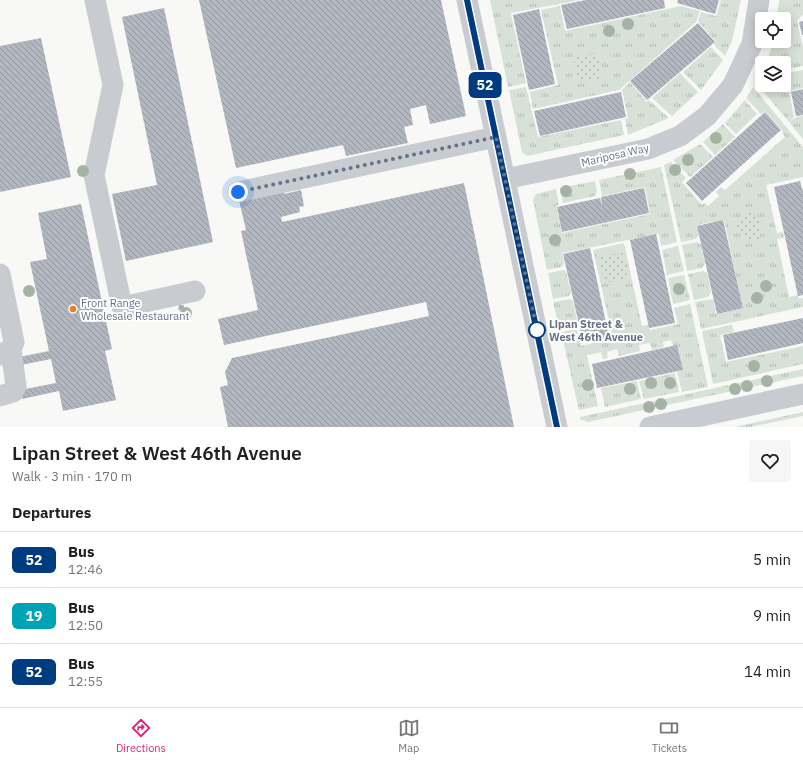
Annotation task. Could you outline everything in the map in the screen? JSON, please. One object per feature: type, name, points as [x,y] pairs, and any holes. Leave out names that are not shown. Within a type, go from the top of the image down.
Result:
[{"type":"street","points":[[95,0],[113,85],[94,175],[122,306],[195,291]]},
{"type":"street","points":[[467,0],[557,427]]},
{"type":"street","name":"Mariposa Way","points":[[505,179],[648,149],[680,136],[707,116],[733,85],[752,44],[759,0]]},
{"type":"street","points":[[238,192],[496,137]]},
{"type":"street","points":[[0,274],[14,342],[5,352],[16,386],[13,392],[0,396]]},
{"type":"street","points":[[650,427],[803,394]]},
{"type":"green space","points":[[490,0],[580,0],[511,13],[526,83],[508,87]]},
{"type":"green space","points":[[721,0],[741,0],[732,41],[725,56],[714,45],[716,42],[698,21],[701,12],[716,16]]},
{"type":"green space","points":[[779,0],[803,0],[803,14],[797,21],[803,47],[803,66],[791,68],[791,56],[769,56],[771,48],[791,48],[791,12],[778,12]]},
{"type":"green space","points":[[560,6],[565,31],[681,6],[700,11],[696,22],[619,90],[533,109],[530,92],[558,85],[541,10]]},
{"type":"green space","points":[[711,47],[723,60],[701,90],[683,72]]},
{"type":"green space","points":[[597,53],[602,78],[579,83],[573,58]]},
{"type":"green space","points":[[803,70],[803,88],[791,91],[791,72]]},
{"type":"green space","points":[[680,73],[698,92],[672,116],[652,98]]},
{"type":"green space","points":[[630,82],[647,102],[649,100],[669,118],[628,135],[625,119],[628,118],[622,90]]},
{"type":"green space","points":[[526,87],[538,137],[621,120],[624,135],[527,156],[522,152],[509,90]]},
{"type":"green space","points":[[753,87],[755,92],[757,92],[803,147],[803,177],[766,185],[777,233],[783,232],[784,238],[777,239],[789,297],[798,295],[799,299],[803,298],[803,307],[701,329],[695,302],[713,299],[716,314],[743,308],[724,220],[697,225],[699,235],[696,239],[681,242],[664,165],[671,162],[686,178],[682,182],[702,205],[705,203],[708,206],[719,196],[716,192],[721,187],[725,190],[785,137],[782,133],[783,131],[765,111],[761,114],[746,98]]},
{"type":"green space","points":[[764,92],[789,92],[794,117],[789,122]]},
{"type":"green space","points":[[745,100],[757,114],[736,134],[725,123]]},
{"type":"green space","points":[[803,116],[803,139],[789,122],[796,117]]},
{"type":"green space","points":[[723,124],[735,137],[715,155],[703,142]]},
{"type":"green space","points":[[700,144],[713,157],[690,177],[673,160]]},
{"type":"green space","points":[[661,167],[677,242],[661,246],[659,234],[562,253],[564,263],[562,267],[547,270],[533,200],[536,194],[556,189],[559,205],[556,206],[562,233],[650,214],[645,187],[602,196],[599,180]]},
{"type":"green space","points":[[595,181],[597,192],[595,196],[563,203],[560,188]]},
{"type":"green space","points":[[753,211],[760,221],[761,231],[759,239],[752,241],[738,232],[737,225],[745,213]]},
{"type":"green space","points":[[697,242],[701,244],[705,263],[702,268],[687,271],[682,245]]},
{"type":"green space","points":[[624,243],[642,326],[648,325],[650,330],[678,324],[674,308],[690,304],[708,387],[682,392],[677,372],[683,370],[677,346],[673,346],[671,340],[663,342],[664,347],[652,350],[650,343],[639,345],[640,351],[619,356],[617,349],[607,352],[608,358],[603,359],[601,352],[587,355],[598,406],[579,410],[561,332],[577,329],[581,346],[613,338],[593,250]]},
{"type":"green space","points":[[678,246],[684,271],[667,275],[662,250]]},
{"type":"green space","points":[[623,252],[629,278],[604,283],[599,257]]},
{"type":"green space","points":[[564,270],[566,272],[571,292],[569,296],[553,299],[548,273]]},
{"type":"green space","points":[[703,271],[707,273],[711,292],[708,297],[694,300],[688,274]]},
{"type":"green space","points":[[684,275],[690,300],[673,304],[668,278]]},
{"type":"green space","points":[[570,299],[573,301],[577,321],[575,325],[562,328],[561,323],[558,323],[553,302]]},
{"type":"green space","points":[[732,325],[734,332],[720,335],[726,362],[803,346],[803,364],[713,384],[702,331]]},
{"type":"green space","points":[[803,369],[803,376],[588,422],[580,419],[580,417]]},
{"type":"green space","points":[[675,373],[679,392],[644,399],[639,381]]},
{"type":"green space","points":[[637,381],[641,399],[605,407],[601,388]]},
{"type":"green space","points":[[803,412],[803,416],[750,427],[735,427]]},
{"type":"building","points":[[199,0],[441,0],[466,116],[430,124],[426,105],[410,109],[413,125],[404,127],[408,143],[346,156],[343,145],[236,168]]},
{"type":"building","points":[[586,0],[664,0],[665,8],[567,29],[561,5]]},
{"type":"building","points":[[678,0],[719,0],[715,14],[677,3]]},
{"type":"building","points":[[164,8],[213,242],[126,261],[112,194],[157,185],[122,17]]},
{"type":"building","points":[[539,9],[555,84],[529,90],[513,15]]},
{"type":"building","points":[[803,21],[803,35],[802,35],[799,22]]},
{"type":"building","points":[[698,23],[715,42],[647,100],[630,81]]},
{"type":"building","points":[[41,38],[71,177],[0,192],[0,46]]},
{"type":"building","points":[[803,89],[803,115],[796,116],[791,92]]},
{"type":"building","points":[[621,92],[626,117],[540,136],[534,111]]},
{"type":"building","points":[[765,112],[781,130],[702,201],[686,183]]},
{"type":"building","points":[[800,181],[803,192],[803,295],[798,296],[774,187]]},
{"type":"building","points":[[464,183],[514,427],[228,427],[220,387],[228,385],[225,372],[232,358],[429,316],[426,302],[224,345],[218,319],[258,310],[241,231],[246,230],[239,200],[283,190],[284,194],[301,190],[304,206],[299,207],[300,212],[281,217],[282,222]]},
{"type":"building","points":[[644,188],[649,213],[562,232],[557,207],[600,198],[602,206],[601,197]]},
{"type":"building","points":[[81,204],[112,349],[105,351],[116,400],[63,411],[59,391],[22,399],[20,390],[56,383],[51,359],[16,366],[14,358],[49,351],[30,262],[47,259],[38,213]]},
{"type":"building","points":[[723,220],[743,308],[717,314],[697,226]]},
{"type":"building","points":[[656,234],[675,323],[649,328],[630,240]]},
{"type":"building","points":[[590,248],[609,337],[583,342],[563,254]]},
{"type":"building","points":[[179,305],[184,305],[184,311],[178,310]]},
{"type":"building","points":[[803,318],[803,343],[728,360],[723,335]]},
{"type":"building","points":[[677,345],[683,370],[597,388],[592,364]]},
{"type":"bus line","name":"52","points":[[467,0],[557,427]]},
{"type":"place","name":"Front Range Wholesale Restaurant","points":[[73,309]]},
{"type":"place","name":"Lipan Street & West 46th Avenue","points":[[537,330]]},
{"type":"route","points":[[238,192],[496,137],[537,330]]}]
